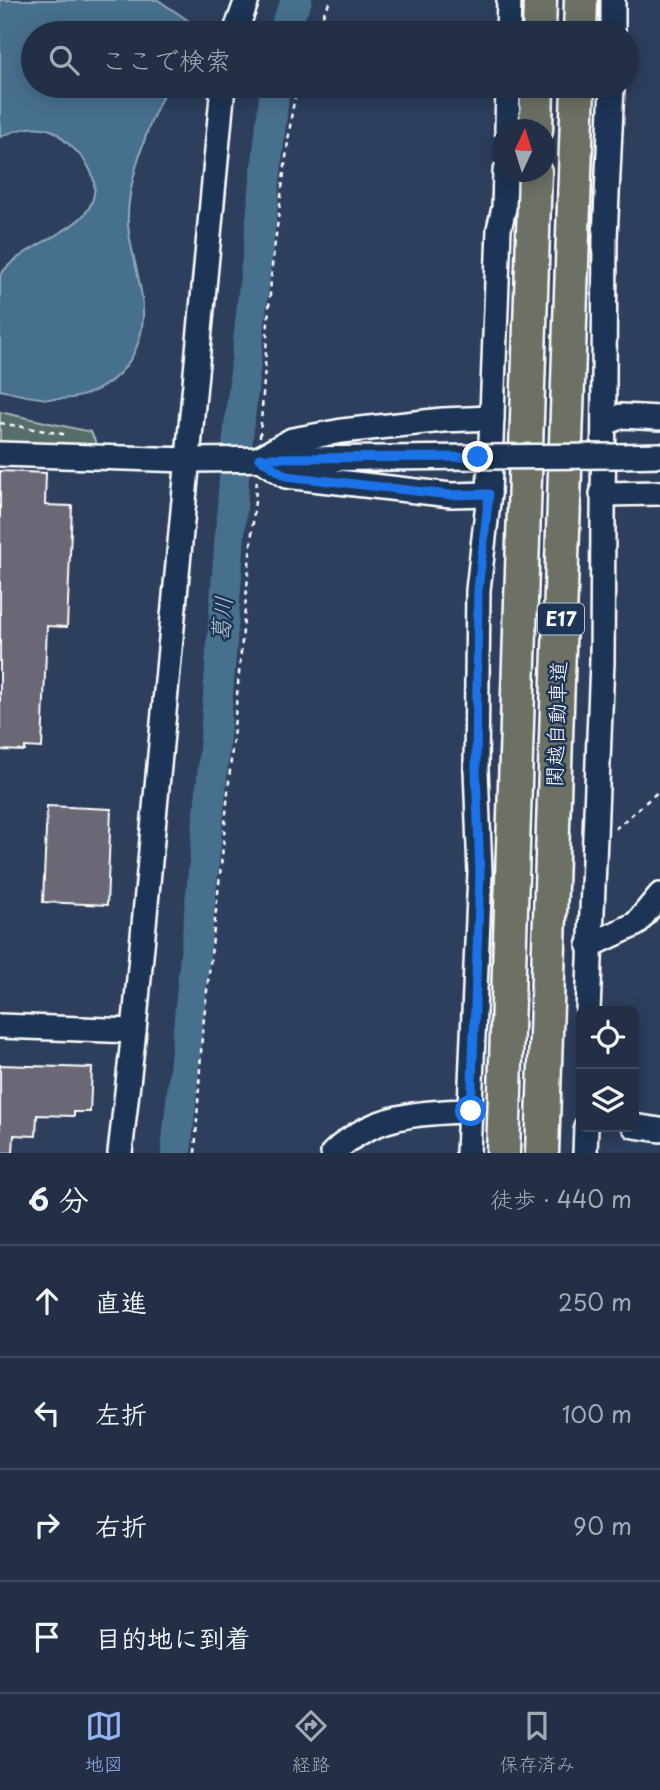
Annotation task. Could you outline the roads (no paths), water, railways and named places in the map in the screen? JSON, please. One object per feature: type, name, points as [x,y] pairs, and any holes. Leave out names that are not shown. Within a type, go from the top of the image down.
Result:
[{"type":"highway","points":[[539,21],[540,0]]},
{"type":"highway","points":[[580,21],[581,0]]},
{"type":"highway","points":[[536,119],[537,98]]},
{"type":"highway","name":"関越自動車道","points":[[542,1153],[578,98]]},
{"type":"highway","name":"関越自動車道","points":[[503,1153],[535,182]]},
{"type":"street","points":[[239,21],[247,0]]},
{"type":"street","points":[[508,21],[509,0]]},
{"type":"street","points":[[612,21],[613,0]]},
{"type":"street","points":[[120,1153],[197,459],[222,98]]},
{"type":"street","points":[[507,119],[508,98]]},
{"type":"street","points":[[588,1006],[602,662],[605,238],[611,98]]},
{"type":"street","points":[[468,1153],[480,873],[476,769],[478,590],[489,494],[499,241],[505,182]]},
{"type":"street","points":[[605,424],[621,416],[660,418]]},
{"type":"street","points":[[257,458],[292,440],[342,431],[443,420],[492,418]]},
{"type":"street","points":[[0,454],[197,459],[660,455]]},
{"type":"street","points":[[257,458],[286,476],[450,495],[489,494]]},
{"type":"street","points":[[602,494],[660,493]]},
{"type":"street","points":[[589,946],[636,924],[660,895]]},
{"type":"street","points":[[0,1026],[134,1031]]},
{"type":"street","points":[[333,1153],[343,1143],[369,1127],[396,1116],[424,1112],[471,1111]]},
{"type":"street","points":[[639,1127],[660,1130]]},
{"type":"street","points":[[585,1153],[586,1132]]},
{"type":"water","points":[[0,0],[158,0],[189,21],[21,21],[21,98],[162,98],[140,153],[128,209],[129,235],[141,287],[142,328],[129,361],[119,374],[90,393],[53,399],[0,390],[0,275],[22,255],[74,224],[90,206],[94,187],[93,178],[85,162],[53,131],[33,128],[0,137]]},
{"type":"waterway","name":"葛川","points":[[287,21],[297,0]]},
{"type":"waterway","name":"葛川","points":[[176,1153],[211,790],[235,466],[274,98]]}]
